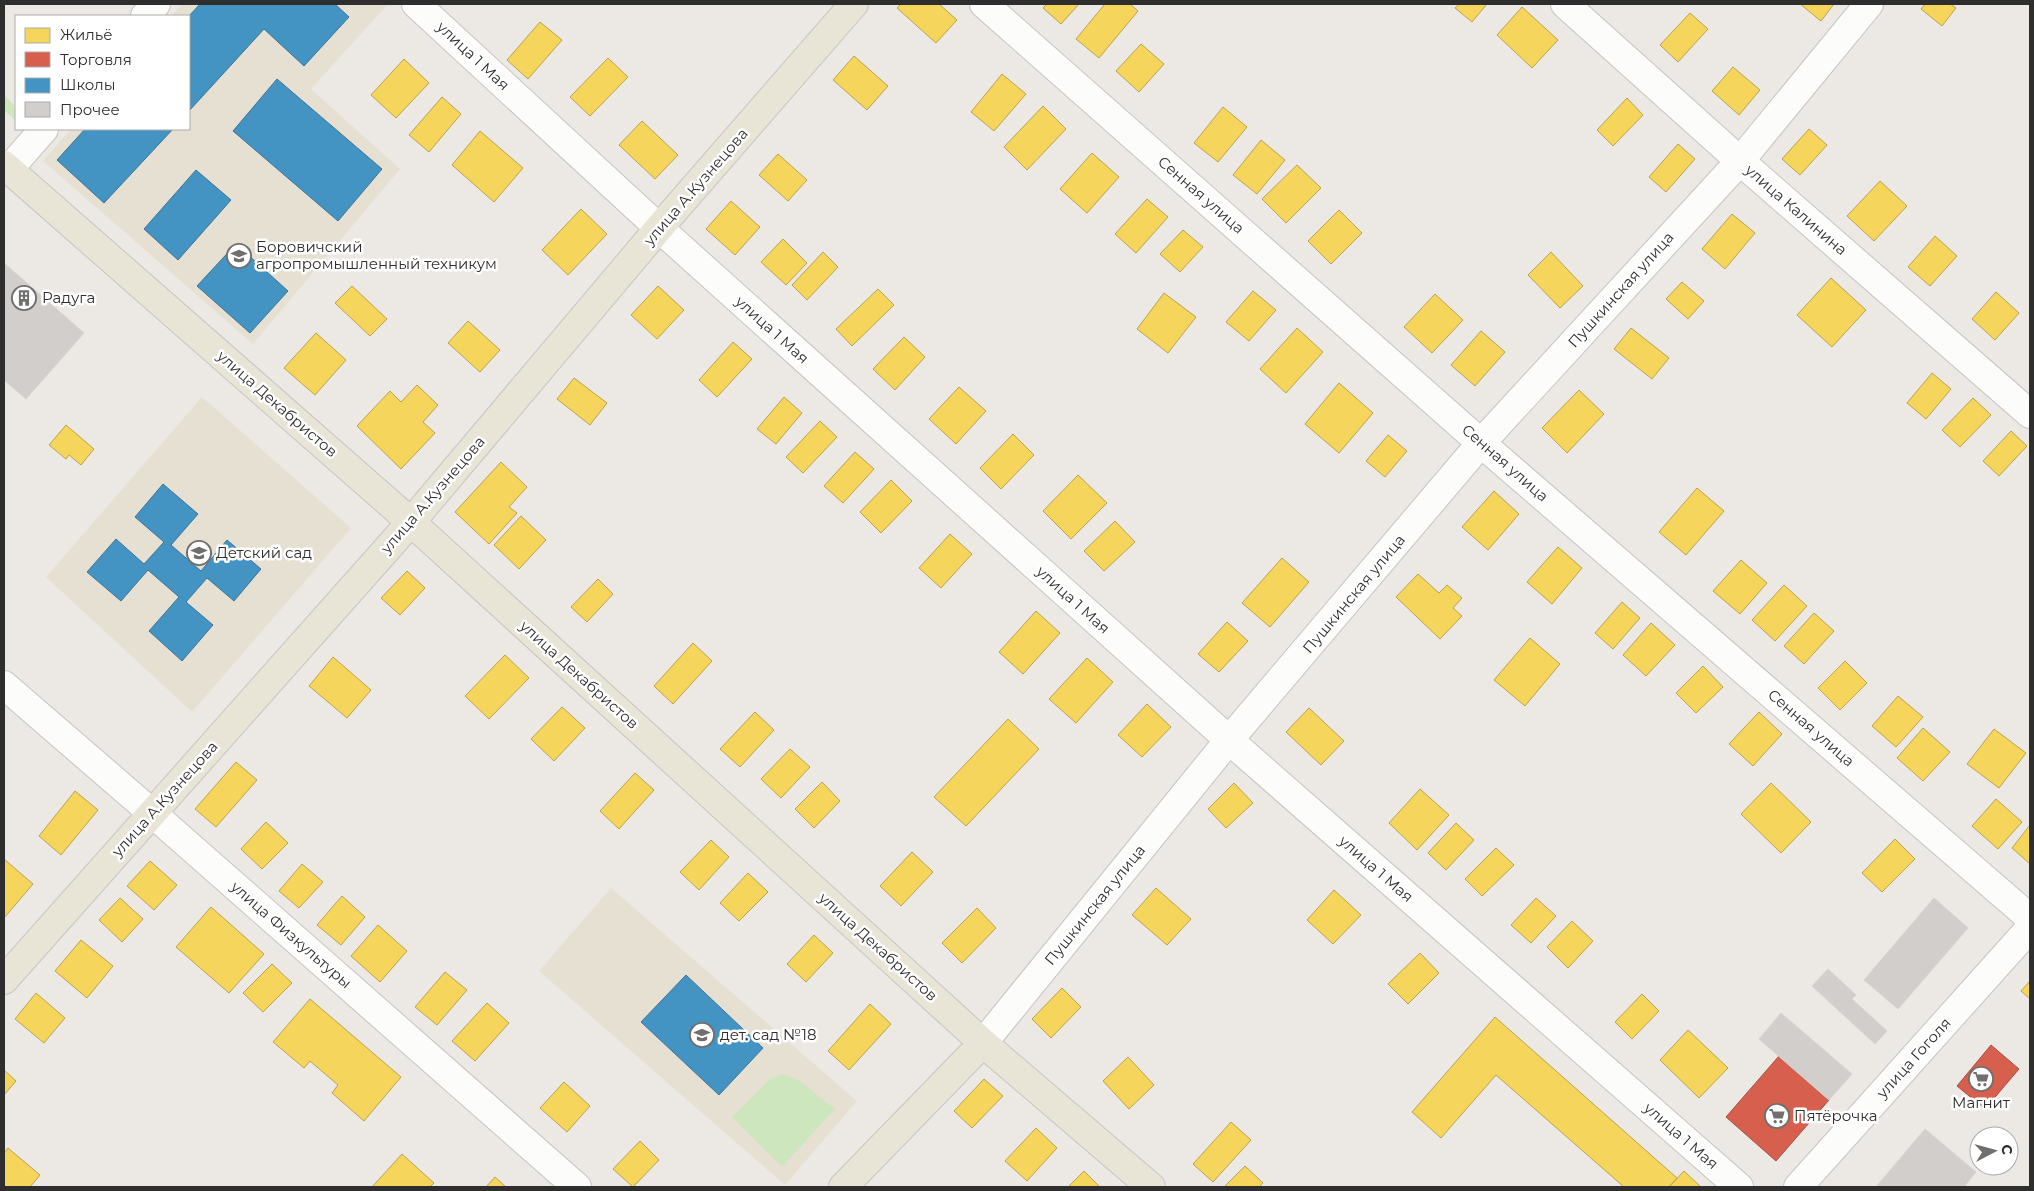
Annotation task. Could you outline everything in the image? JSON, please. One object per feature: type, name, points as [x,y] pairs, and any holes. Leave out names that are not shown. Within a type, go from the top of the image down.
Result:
[{"type":"main road","name":"улица А.Кузнецова","points":[[4,980],[411,522],[659,228],[854,4]]},
{"type":"main road","name":"улица Декабристов","points":[[6,167],[411,522],[983,1043],[1151,1187]]},
{"type":"main road","name":"Пушкинская улица","points":[[843,1187],[983,1043]]},
{"type":"street","points":[[146,15],[156,4]]},
{"type":"street","name":"улица 1 Мая","points":[[416,4],[659,228],[1229,740],[1739,1187]]},
{"type":"street","name":"Сенная улица","points":[[984,4],[1482,443],[2030,918]]},
{"type":"street","name":"улица Калинина","points":[[1565,4],[2030,414]]},
{"type":"street","name":"Пушкинская улица","points":[[983,1043],[1229,740],[1482,443],[1740,160],[1869,4]]},
{"type":"street","points":[[6,167],[43,130]]},
{"type":"street","name":"улица Физкультуры","points":[[4,685],[577,1187]]},
{"type":"street","name":"улица Гоголя","points":[[1798,1187],[2030,928]]},
{"type":"shaded area","name":"Боровичский агропромышленный техникум","points":[[182,4],[388,4],[311,89],[400,169],[253,344],[43,161],[70,130],[190,130],[190,15],[172,15]]},
{"type":"shaded area","name":"Детский сад","points":[[202,397],[351,528],[192,712],[46,577]]},
{"type":"shaded area","points":[[611,888],[857,1101],[785,1185],[539,971]]},
{"type":"green space","points":[[4,95],[15,106],[15,120],[4,110]]},
{"type":"green space","points":[[784,1074],[800,1081],[835,1109],[782,1167],[732,1117],[771,1078]]},
{"type":"building: Жильё","points":[[901,4],[939,4],[957,20],[936,43],[897,8]]},
{"type":"building: Жильё","points":[[1047,4],[1079,4],[1061,24],[1043,8]]},
{"type":"building: Жильё","points":[[1105,4],[1130,4],[1138,11],[1099,58],[1076,39]]},
{"type":"building: Жильё","points":[[1459,4],[1487,4],[1472,22],[1455,8]]},
{"type":"building: Жильё","points":[[1800,4],[1834,4],[1821,21]]},
{"type":"building: Жильё","points":[[1925,4],[1950,4],[1956,8],[1942,26],[1921,9]]},
{"type":"building: Жильё","points":[[1522,7],[1558,40],[1532,68],[1497,35]]},
{"type":"building: Жильё","points":[[1690,13],[1708,29],[1678,62],[1660,45]]},
{"type":"building: Жильё","points":[[540,22],[562,40],[528,79],[507,60]]},
{"type":"building: Жильё","points":[[1141,44],[1164,64],[1139,92],[1116,71]]},
{"type":"building: Жильё","points":[[854,56],[888,86],[867,110],[833,80]]},
{"type":"building: Жильё","points":[[608,58],[628,77],[590,116],[570,97]]},
{"type":"building: Жильё","points":[[404,59],[429,83],[396,118],[371,95]]},
{"type":"building: Жильё","points":[[1733,67],[1760,90],[1739,115],[1712,91]]},
{"type":"building: Жильё","points":[[1002,74],[1026,94],[994,131],[971,112]]},
{"type":"building: Жильё","points":[[442,97],[461,114],[429,152],[409,135]]},
{"type":"building: Жильё","points":[[1627,98],[1643,115],[1613,146],[1597,130]]},
{"type":"building: Жильё","points":[[1043,106],[1066,129],[1027,170],[1004,147]]},
{"type":"building: Жильё","points":[[1223,107],[1247,127],[1218,162],[1194,143]]},
{"type":"building: Жильё","points":[[642,121],[678,155],[655,179],[619,145]]},
{"type":"building: Жильё","points":[[1809,129],[1827,145],[1800,175],[1782,159]]},
{"type":"building: Жильё","points":[[480,131],[523,168],[494,202],[452,165]]},
{"type":"building: Жильё","points":[[1261,140],[1285,160],[1257,194],[1233,175]]},
{"type":"building: Жильё","points":[[1678,144],[1695,159],[1666,192],[1649,177]]},
{"type":"building: Жильё","points":[[1092,153],[1119,177],[1087,213],[1060,189]]},
{"type":"building: Жильё","points":[[778,154],[807,180],[788,201],[759,175]]},
{"type":"building: Жильё","points":[[1297,165],[1321,188],[1286,223],[1262,199]]},
{"type":"building: Жильё","points":[[1880,181],[1907,206],[1874,241],[1847,216]]},
{"type":"building: Жильё","points":[[1147,199],[1168,217],[1136,253],[1115,234]]},
{"type":"building: Жильё","points":[[731,201],[760,227],[735,255],[706,229]]},
{"type":"building: Жильё","points":[[581,209],[607,234],[568,275],[542,250]]},
{"type":"building: Жильё","points":[[1339,210],[1362,233],[1331,264],[1308,241]]},
{"type":"building: Жильё","points":[[1732,214],[1755,233],[1725,269],[1702,249]]},
{"type":"building: Жильё","points":[[1183,230],[1203,247],[1180,272],[1160,254]]},
{"type":"building: Жильё","points":[[1935,236],[1957,256],[1930,286],[1908,267]]},
{"type":"building: Жильё","points":[[783,239],[807,263],[786,285],[761,262]]},
{"type":"building: Жильё","points":[[823,252],[838,267],[807,300],[792,285]]},
{"type":"building: Жильё","points":[[1551,252],[1583,286],[1560,308],[1528,275]]},
{"type":"building: Жильё","points":[[1831,278],[1866,310],[1832,347],[1797,315]]},
{"type":"building: Жильё","points":[[1682,282],[1704,301],[1688,319],[1666,299]]},
{"type":"building: Жильё","points":[[352,286],[387,319],[370,336],[335,303]]},
{"type":"building: Жильё","points":[[658,286],[684,310],[657,339],[631,315]]},
{"type":"building: Жильё","points":[[878,289],[894,305],[852,346],[836,329]]},
{"type":"building: Жильё","points":[[1253,291],[1276,310],[1249,341],[1226,322]]},
{"type":"building: Жильё","points":[[1996,292],[2019,313],[1995,340],[1972,319]]},
{"type":"building: Жильё","points":[[1164,293],[1196,317],[1168,353],[1137,329]]},
{"type":"building: Жильё","points":[[1435,294],[1463,320],[1432,353],[1404,327]]},
{"type":"building: Жильё","points":[[468,321],[500,350],[480,372],[448,343]]},
{"type":"building: Жильё","points":[[1297,328],[1323,352],[1286,393],[1260,369]]},
{"type":"building: Жильё","points":[[1631,328],[1669,358],[1652,379],[1614,349]]},
{"type":"building: Жильё","points":[[1481,331],[1505,352],[1475,386],[1451,365]]},
{"type":"building: Жильё","points":[[316,333],[346,360],[315,395],[284,368]]},
{"type":"building: Жильё","points":[[904,337],[925,357],[895,390],[873,369]]},
{"type":"building: Жильё","points":[[733,342],[752,359],[717,397],[699,380]]},
{"type":"building: Жильё","points":[[1932,373],[1951,389],[1926,419],[1907,403]]},
{"type":"building: Жильё","points":[[574,378],[607,403],[590,425],[557,399]]},
{"type":"building: Жильё","points":[[1339,383],[1373,413],[1339,453],[1305,424]]},
{"type":"building: Жильё","points":[[417,385],[438,405],[423,422],[435,433],[401,469],[357,426],[390,391],[401,402]]},
{"type":"building: Жильё","points":[[959,387],[986,411],[956,444],[929,419]]},
{"type":"building: Жильё","points":[[1579,390],[1604,414],[1567,453],[1542,428]]},
{"type":"building: Жильё","points":[[784,397],[802,413],[776,444],[757,429]]},
{"type":"building: Жильё","points":[[1973,398],[1991,415],[1960,447],[1942,430]]},
{"type":"building: Жильё","points":[[820,421],[837,437],[803,473],[786,457]]},
{"type":"building: Жильё","points":[[66,425],[94,449],[81,465],[69,455],[66,459],[49,445]]},
{"type":"building: Жильё","points":[[2011,431],[2027,446],[1999,476],[1983,461]]},
{"type":"building: Жильё","points":[[1013,434],[1034,455],[1001,489],[980,468]]},
{"type":"building: Жильё","points":[[1388,435],[1407,451],[1385,477],[1366,461]]},
{"type":"building: Жильё","points":[[855,452],[874,469],[843,503],[824,486]]},
{"type":"building: Жильё","points":[[501,462],[527,487],[509,507],[517,513],[489,544],[455,512]]},
{"type":"building: Жильё","points":[[1078,475],[1107,503],[1071,539],[1043,511]]},
{"type":"building: Жильё","points":[[891,480],[912,501],[881,533],[860,512]]},
{"type":"building: Жильё","points":[[1697,488],[1724,511],[1686,555],[1659,532]]},
{"type":"building: Жильё","points":[[1494,491],[1519,514],[1488,550],[1462,527]]},
{"type":"building: Жильё","points":[[521,516],[546,540],[519,569],[494,545]]},
{"type":"building: Жильё","points":[[1115,521],[1135,542],[1104,571],[1084,551]]},
{"type":"building: Жильё","points":[[950,534],[972,554],[941,588],[919,568]]},
{"type":"building: Жильё","points":[[1558,547],[1582,568],[1552,604],[1527,582]]},
{"type":"building: Жильё","points":[[1282,558],[1309,582],[1270,627],[1242,603]]},
{"type":"building: Жильё","points":[[1741,560],[1767,583],[1740,614],[1713,591]]},
{"type":"building: Жильё","points":[[407,571],[425,588],[400,615],[381,598]]},
{"type":"building: Жильё","points":[[1418,574],[1439,593],[1447,585],[1462,598],[1453,608],[1462,616],[1440,639],[1396,597]]},
{"type":"building: Жильё","points":[[598,579],[613,594],[587,622],[571,607]]},
{"type":"building: Жильё","points":[[1784,585],[1807,606],[1775,641],[1752,620]]},
{"type":"building: Жильё","points":[[1622,602],[1640,618],[1613,649],[1595,633]]},
{"type":"building: Жильё","points":[[1036,611],[1060,633],[1023,674],[999,652]]},
{"type":"building: Жильё","points":[[1814,613],[1834,631],[1804,664],[1784,646]]},
{"type":"building: Жильё","points":[[1227,622],[1248,641],[1219,672],[1198,654]]},
{"type":"building: Жильё","points":[[1651,623],[1675,645],[1646,676],[1623,655]]},
{"type":"building: Жильё","points":[[1530,638],[1560,664],[1525,706],[1494,680]]},
{"type":"building: Жильё","points":[[693,643],[712,661],[673,704],[654,686]]},
{"type":"building: Жильё","points":[[505,655],[529,678],[489,719],[465,696]]},
{"type":"building: Жильё","points":[[333,657],[371,690],[347,718],[309,686]]},
{"type":"building: Жильё","points":[[1087,658],[1113,682],[1076,723],[1049,699]]},
{"type":"building: Жильё","points":[[1845,661],[1867,683],[1840,710],[1818,688]]},
{"type":"building: Жильё","points":[[1703,666],[1723,687],[1696,713],[1676,693]]},
{"type":"building: Жильё","points":[[1898,696],[1923,717],[1896,747],[1872,726]]},
{"type":"building: Жильё","points":[[1147,704],[1171,727],[1142,757],[1118,735]]},
{"type":"building: Жильё","points":[[562,707],[585,728],[554,761],[531,739]]},
{"type":"building: Жильё","points":[[1309,708],[1344,741],[1321,765],[1286,732]]},
{"type":"building: Жильё","points":[[755,712],[774,730],[740,767],[720,749]]},
{"type":"building: Жильё","points":[[1759,712],[1782,734],[1753,766],[1729,744]]},
{"type":"building: Жильё","points":[[1008,719],[1039,749],[966,826],[934,797]]},
{"type":"building: Жильё","points":[[1923,728],[1950,752],[1923,781],[1897,758]]},
{"type":"building: Жильё","points":[[1994,729],[2026,753],[1999,788],[1967,764]]},
{"type":"building: Жильё","points":[[790,749],[810,767],[781,798],[761,779]]},
{"type":"building: Жильё","points":[[236,762],[257,780],[216,827],[195,809]]},
{"type":"building: Жильё","points":[[635,773],[654,790],[619,829],[600,811]]},
{"type":"building: Жильё","points":[[822,782],[840,801],[814,828],[795,809]]},
{"type":"building: Жильё","points":[[1234,783],[1253,803],[1226,828],[1208,809]]},
{"type":"building: Жильё","points":[[1771,783],[1811,822],[1781,853],[1741,814]]},
{"type":"building: Жильё","points":[[1420,789],[1449,815],[1417,850],[1389,823]]},
{"type":"building: Жильё","points":[[75,791],[98,810],[61,855],[39,836]]},
{"type":"building: Жильё","points":[[1996,799],[2022,822],[1998,849],[1972,826]]},
{"type":"building: Жильё","points":[[266,822],[288,843],[262,869],[241,849]]},
{"type":"building: Жильё","points":[[1456,823],[1474,840],[1446,870],[1428,853]]},
{"type":"building: Жильё","points":[[2030,825],[2030,864],[2012,848]]},
{"type":"building: Жильё","points":[[1895,839],[1915,859],[1882,892],[1862,873]]},
{"type":"building: Жильё","points":[[711,840],[729,857],[699,890],[680,872]]},
{"type":"building: Жильё","points":[[1496,848],[1514,865],[1482,896],[1465,879]]},
{"type":"building: Жильё","points":[[912,852],[933,872],[901,906],[880,886]]},
{"type":"building: Жильё","points":[[4,859],[33,884],[4,918]]},
{"type":"building: Жильё","points":[[150,861],[177,885],[154,910],[127,886]]},
{"type":"building: Жильё","points":[[302,864],[323,882],[299,908],[279,891]]},
{"type":"building: Жильё","points":[[748,873],[768,892],[739,921],[720,903]]},
{"type":"building: Жильё","points":[[1156,888],[1191,919],[1167,945],[1132,915]]},
{"type":"building: Жильё","points":[[1334,890],[1361,915],[1333,944],[1307,920]]},
{"type":"building: Жильё","points":[[342,896],[365,917],[341,945],[317,925]]},
{"type":"building: Жильё","points":[[120,898],[143,919],[122,942],[99,920]]},
{"type":"building: Жильё","points":[[1536,898],[1556,916],[1531,943],[1511,925]]},
{"type":"building: Жильё","points":[[211,907],[264,954],[229,993],[176,947]]},
{"type":"building: Жильё","points":[[977,908],[996,928],[962,963],[942,943]]},
{"type":"building: Жильё","points":[[1572,921],[1593,941],[1568,968],[1547,947]]},
{"type":"building: Жильё","points":[[378,925],[407,951],[380,982],[351,956]]},
{"type":"building: Жильё","points":[[814,935],[833,953],[806,982],[787,964]]},
{"type":"building: Жильё","points":[[81,940],[113,966],[87,998],[55,971]]},
{"type":"building: Жильё","points":[[1420,953],[1439,973],[1408,1004],[1388,984]]},
{"type":"building: Жильё","points":[[272,964],[292,983],[263,1012],[243,993]]},
{"type":"building: Жильё","points":[[445,972],[467,990],[437,1025],[415,1007]]},
{"type":"building: Жильё","points":[[2030,981],[2030,999],[2021,991]]},
{"type":"building: Жильё","points":[[1062,988],[1081,1007],[1051,1038],[1032,1019]]},
{"type":"building: Жильё","points":[[36,993],[65,1018],[44,1043],[15,1019]]},
{"type":"building: Жильё","points":[[1642,994],[1659,1011],[1632,1039],[1615,1022]]},
{"type":"building: Жильё","points":[[310,999],[401,1077],[364,1121],[332,1093],[338,1085],[310,1061],[304,1068],[273,1042]]},
{"type":"building: Жильё","points":[[487,1003],[509,1023],[475,1061],[452,1041]]},
{"type":"building: Жильё","points":[[870,1004],[891,1024],[849,1070],[828,1051]]},
{"type":"building: Жильё","points":[[1495,1017],[1677,1178],[1669,1187],[1624,1187],[1496,1075],[1441,1138],[1412,1112]]},
{"type":"building: Жильё","points":[[1688,1030],[1728,1068],[1699,1098],[1660,1060]]},
{"type":"building: Жильё","points":[[1128,1057],[1154,1085],[1129,1109],[1103,1081]]},
{"type":"building: Жильё","points":[[4,1070],[16,1081],[4,1095]]},
{"type":"building: Жильё","points":[[984,1079],[1003,1096],[972,1128],[954,1111]]},
{"type":"building: Жильё","points":[[564,1082],[590,1106],[567,1132],[540,1108]]},
{"type":"building: Жильё","points":[[1231,1122],[1251,1140],[1213,1182],[1193,1164]]},
{"type":"building: Жильё","points":[[1036,1128],[1057,1148],[1027,1181],[1005,1161]]},
{"type":"building: Жильё","points":[[640,1141],[659,1160],[633,1187],[613,1169]]},
{"type":"building: Жильё","points":[[8,1148],[40,1175],[30,1187],[4,1187],[4,1153]]},
{"type":"building: Жильё","points":[[402,1154],[434,1183],[430,1187],[372,1187]]},
{"type":"building: Жильё","points":[[1245,1166],[1263,1183],[1259,1187],[1224,1187]]},
{"type":"building: Жильё","points":[[1084,1171],[1100,1187],[1068,1187]]},
{"type":"building: Жильё","points":[[1684,1171],[1701,1187],[1669,1187]]},
{"type":"building: Жильё","points":[[495,1177],[506,1187],[486,1187]]},
{"type":"building: Торговля","points":[[1991,1045],[2019,1069],[1985,1109],[1957,1086]]},
{"type":"building: Торговля","points":[[1779,1056],[1829,1100],[1776,1161],[1726,1117]]},
{"type":"building: Школы","points":[[200,4],[335,4],[349,17],[304,66],[264,29],[190,110],[190,15]]},
{"type":"building: Школы","points":[[277,79],[382,169],[338,221],[233,131]]},
{"type":"building: Школы","points":[[84,130],[172,130],[104,203],[57,160]]},
{"type":"building: Школы","points":[[196,170],[231,200],[178,260],[144,229]]},
{"type":"building: Школы","points":[[236,244],[288,291],[250,333],[197,286]]},
{"type":"building: Школы","points":[[163,484],[198,514],[171,545],[201,571],[227,540],[261,569],[234,601],[207,578],[186,602],[213,625],[182,661],[149,631],[179,597],[148,570],[121,601],[87,572],[116,539],[144,564],[164,542],[135,517]]},
{"type":"building: Школы","name":"дет. сад №18","points":[[686,975],[763,1048],[719,1095],[641,1022]]},
{"type":"building: Прочее","name":"Радуга","points":[[4,263],[84,333],[26,399],[4,380]]},
{"type":"building: Прочее","points":[[1934,898],[1968,928],[1898,1009],[1864,980]]},
{"type":"building: Прочее","points":[[1828,969],[1856,995],[1852,999],[1887,1031],[1875,1044],[1812,986]]},
{"type":"building: Прочее","points":[[1781,1013],[1852,1074],[1829,1100],[1759,1039]]},
{"type":"building: Прочее","points":[[1925,1129],[1969,1166],[1969,1176],[1973,1176],[1964,1187],[1876,1187]]},
{"type":"place","name":"Боровичский агропромышленный техникум","points":[[239,256]]},
{"type":"place","name":"Радуга","points":[[24,298]]},
{"type":"place","name":"Детский сад","points":[[199,553]]},
{"type":"place","name":"дет. сад №18","points":[[702,1035]]},
{"type":"place","name":"Магнит","points":[[1981,1079]]},
{"type":"place","name":"Пятёрочка","points":[[1777,1116]]}]
